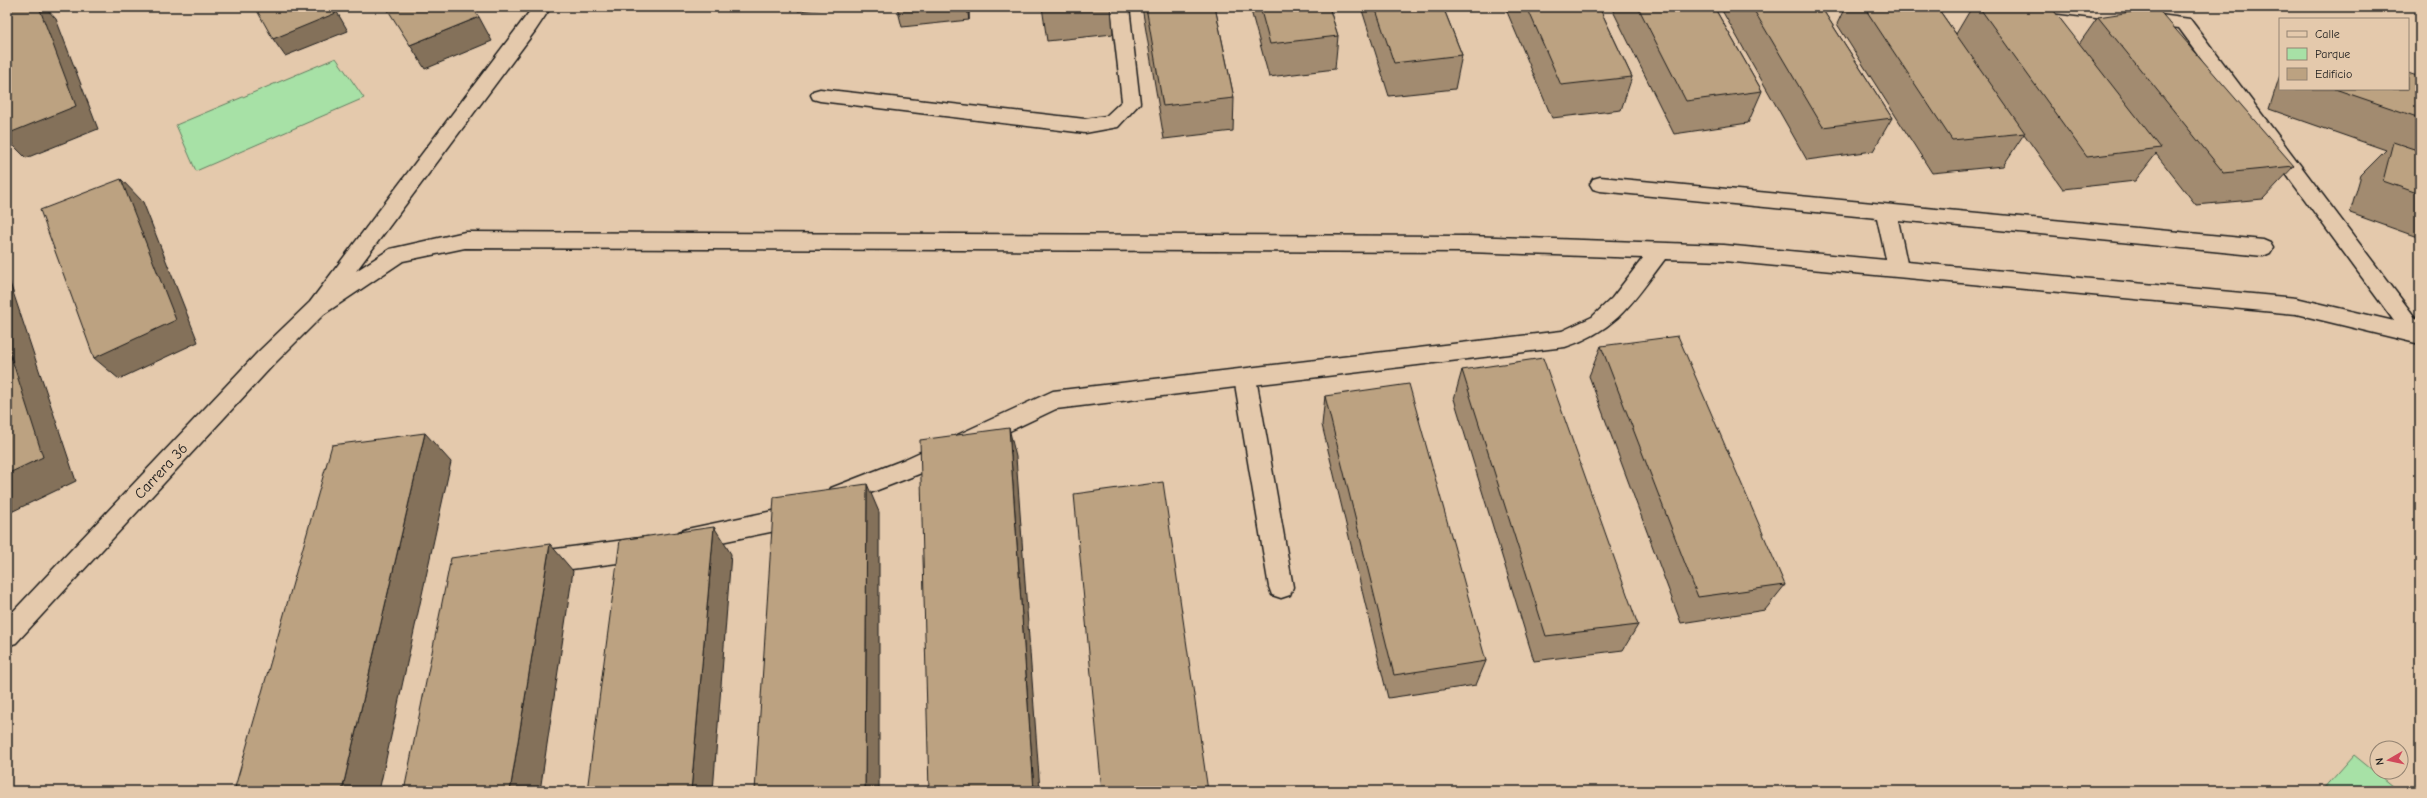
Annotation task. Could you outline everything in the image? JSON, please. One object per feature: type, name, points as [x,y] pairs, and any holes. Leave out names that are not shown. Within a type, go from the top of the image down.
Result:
[{"type":"street","points":[[317,308],[529,27],[542,7]]},
{"type":"street","points":[[820,95],[1085,126],[1111,122],[1131,102],[1120,7]]},
{"type":"street","points":[[2054,7],[2184,23],[2418,336]]},
{"type":"street","points":[[1600,184],[2263,248]]},
{"type":"street","points":[[1886,212],[1898,268]]},
{"type":"street","points":[[317,308],[397,254],[465,240],[1452,243],[1724,253],[2296,306],[2418,336]]},
{"type":"street","points":[[512,566],[627,552],[775,521],[911,467],[1053,400],[1565,339],[1599,323],[1619,304],[1660,251]]},
{"type":"street","name":"Carrera 36","points":[[7,635],[266,358],[317,308]]},
{"type":"street","points":[[1245,378],[1281,587]]},
{"type":"green space","points":[[336,58],[364,98],[196,171],[176,125]]},
{"type":"green space","points":[[2354,755],[2369,767],[2369,780],[2385,780],[2398,791],[2322,791]]},
{"type":"building","points":[[7,7],[39,7],[76,106],[7,134]]},
{"type":"building","points":[[255,7],[332,7],[336,13],[273,39]]},
{"type":"building","points":[[386,7],[472,7],[479,17],[410,45]]},
{"type":"building","points":[[1146,7],[1215,7],[1234,98],[1163,106]]},
{"type":"building","points":[[1260,7],[1329,7],[1338,36],[1270,44]]},
{"type":"building","points":[[1375,7],[1443,7],[1462,55],[1394,63]]},
{"type":"building","points":[[1527,7],[1599,7],[1632,77],[1561,85]]},
{"type":"building","points":[[1638,7],[1714,7],[1762,91],[1686,101]]},
{"type":"building","points":[[1752,7],[1821,7],[1892,118],[1823,127]]},
{"type":"building","points":[[1864,7],[1937,7],[2025,133],[1952,140]]},
{"type":"building","points":[[1979,7],[2051,7],[2161,148],[2087,157]]},
{"type":"building","points":[[2157,8],[2294,166],[2224,173],[2098,17]]},
{"type":"building","points":[[2409,73],[2420,77],[2420,118],[2338,90],[2409,90]]},
{"type":"building","points":[[2393,142],[2420,151],[2420,194],[2383,181]]},
{"type":"building","points":[[121,179],[176,320],[94,358],[40,210]]},
{"type":"building","points":[[1678,336],[1785,585],[1698,597],[1601,346]]},
{"type":"building","points":[[7,344],[43,457],[7,474]]},
{"type":"building","points":[[1543,358],[1638,625],[1546,636],[1462,370]]},
{"type":"building","points":[[1409,384],[1486,661],[1394,675],[1325,396]]},
{"type":"building","points":[[1009,428],[1034,791],[929,791],[920,440]]},
{"type":"building","points":[[425,433],[342,791],[234,791],[332,445]]},
{"type":"building","points":[[1163,482],[1208,791],[1102,791],[1074,494]]},
{"type":"building","points":[[867,484],[865,791],[755,791],[774,497]]},
{"type":"building","points":[[714,527],[691,791],[587,791],[620,540]]},
{"type":"building","points":[[550,544],[510,791],[404,791],[451,558]]}]
